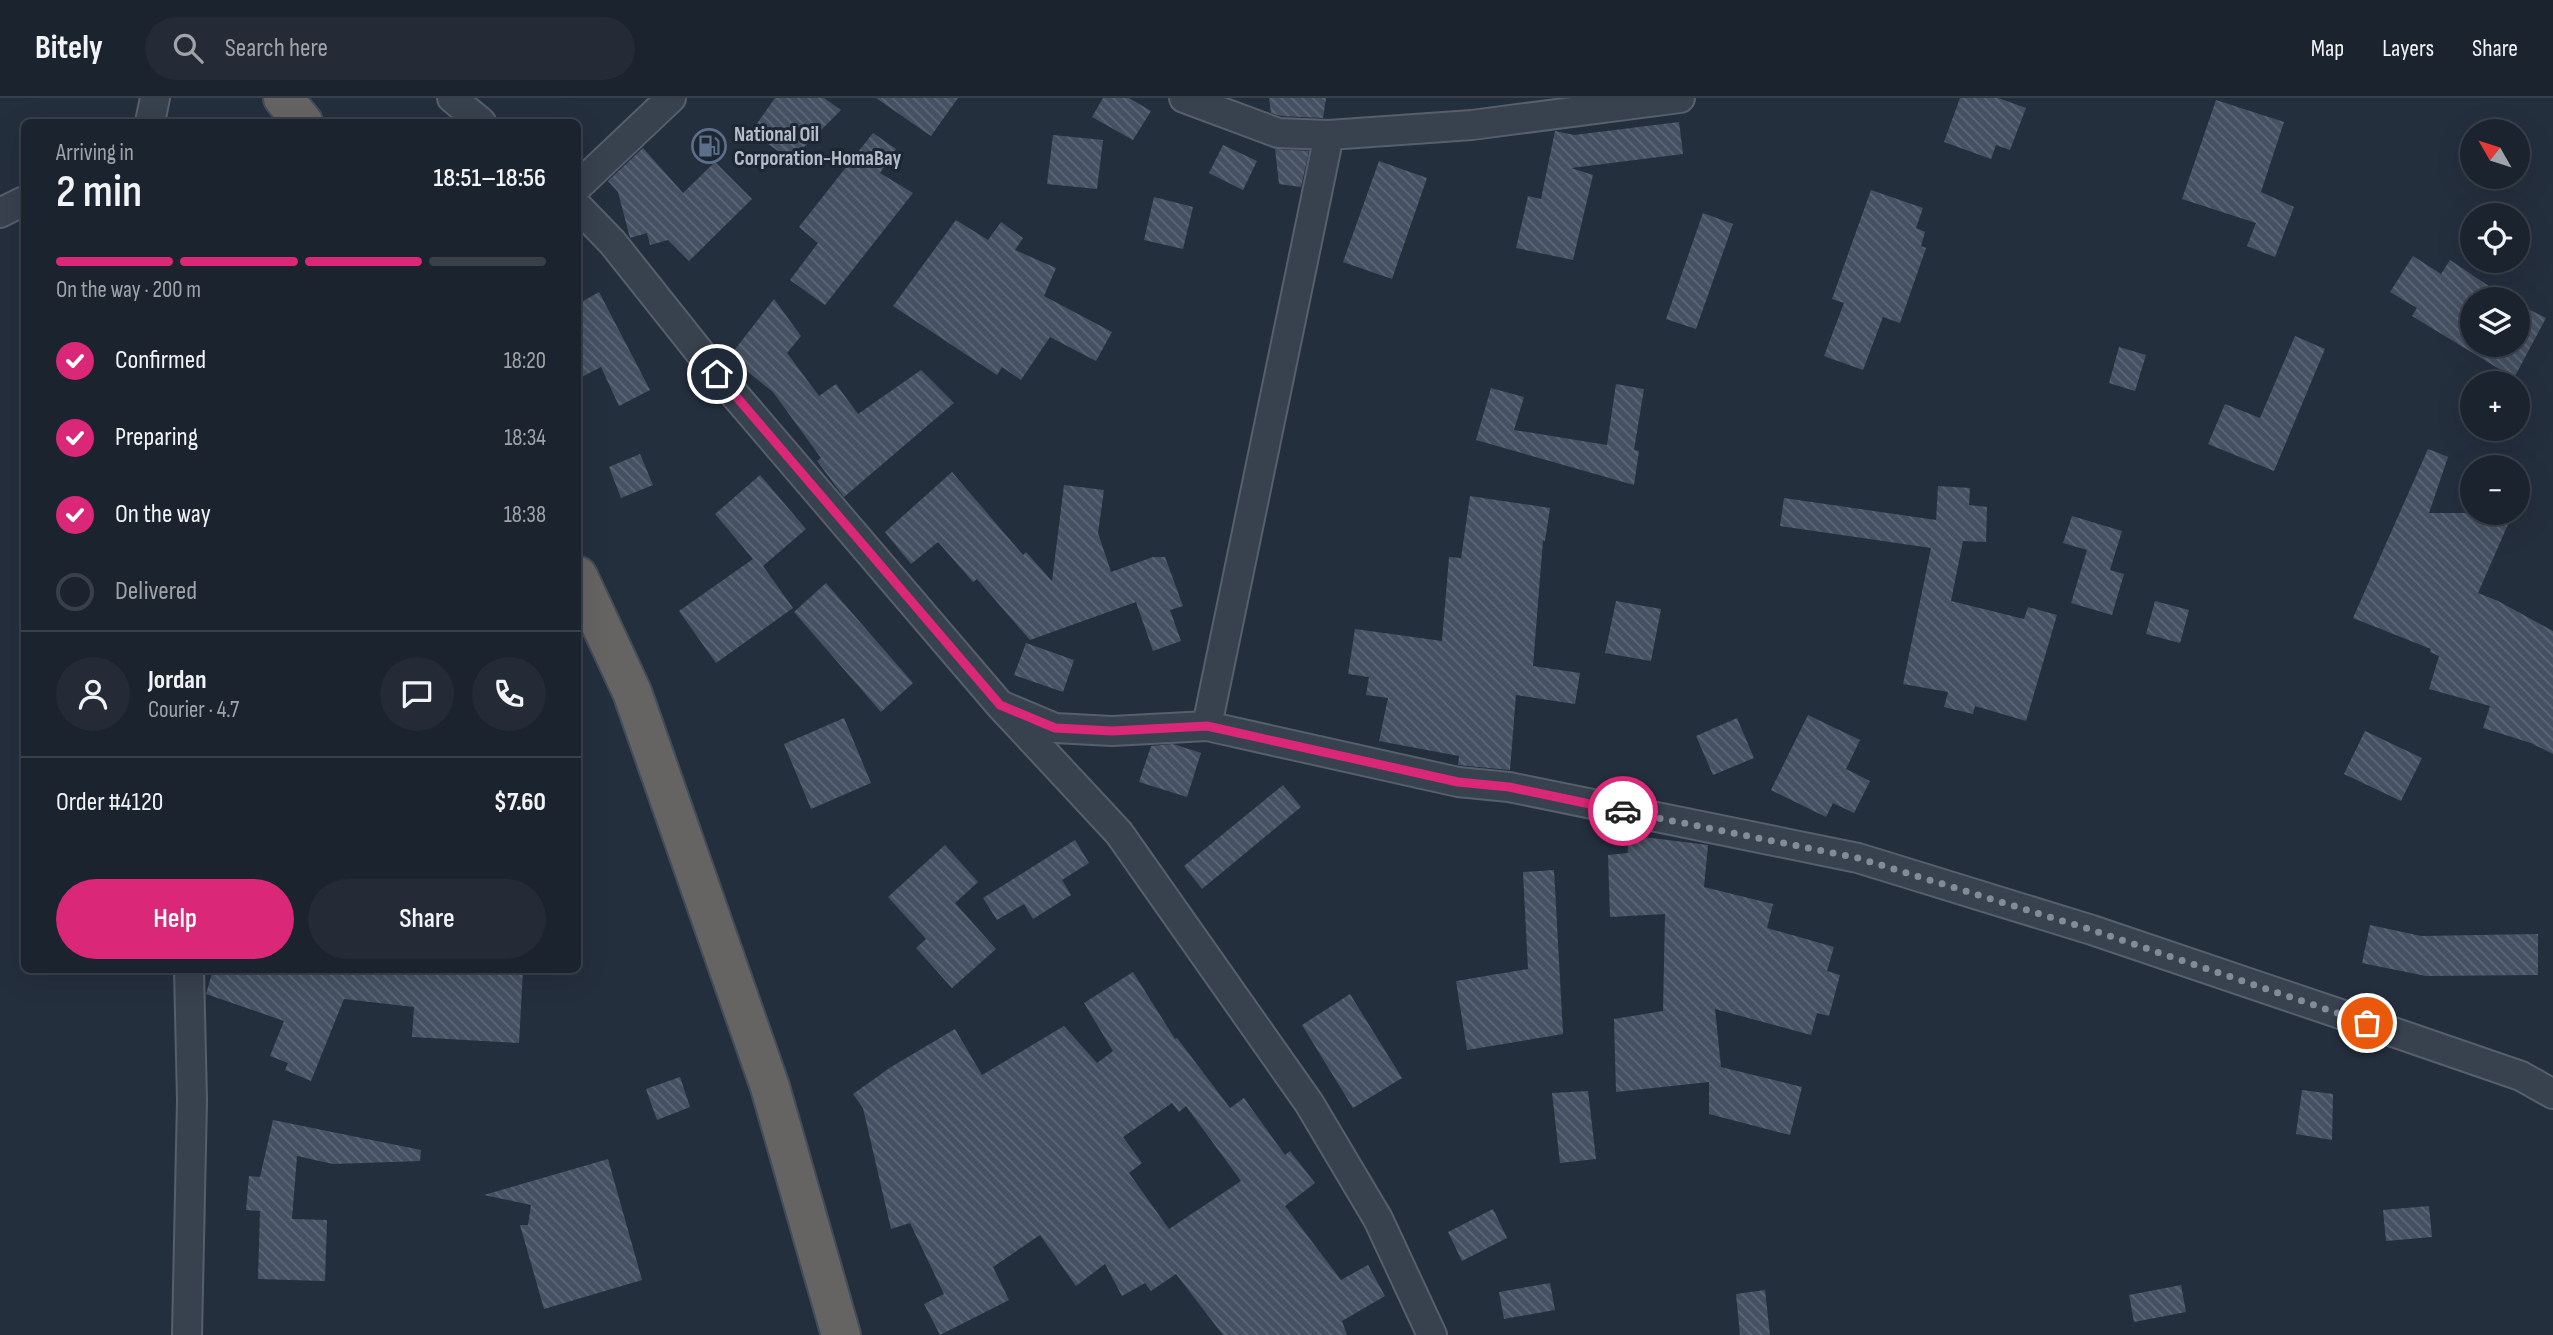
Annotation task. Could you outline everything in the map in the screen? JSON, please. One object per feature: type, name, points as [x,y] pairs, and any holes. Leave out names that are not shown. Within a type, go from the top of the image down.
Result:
[{"type":"highway","points":[[284,98],[301,119]]},
{"type":"highway","points":[[581,582],[632,692],[761,1061],[841,1335]]},
{"type":"street","points":[[151,119],[155,98]]},
{"type":"street","points":[[452,98],[477,119]]},
{"type":"street","points":[[581,183],[671,98]]},
{"type":"street","points":[[1184,98],[1278,133],[1329,135],[1472,125],[1680,98]]},
{"type":"street","points":[[1207,726],[1329,135]]},
{"type":"street","points":[[0,213],[21,202]]},
{"type":"street","points":[[581,210],[612,242],[717,374],[1000,705],[1118,833],[1309,1103],[1378,1219],[1432,1335]]},
{"type":"street","points":[[1000,705],[1055,728],[1112,731],[1207,726],[1458,782],[1509,787],[1858,858],[2092,930],[2341,1014],[2521,1076],[2553,1094]]},
{"type":"street","points":[[187,1335],[192,1100],[189,973]]},
{"type":"building","points":[[775,98],[824,98],[841,110],[791,160],[751,132]]},
{"type":"building","points":[[876,98],[958,98],[931,136]]},
{"type":"building","points":[[1103,98],[1129,98],[1151,111],[1133,140],[1092,117]]},
{"type":"building","points":[[1269,98],[1326,98],[1323,118],[1271,113]]},
{"type":"building","points":[[1960,98],[1998,98],[2026,108],[2010,150],[1996,145],[1991,159],[1944,142]]},
{"type":"building","points":[[2216,100],[2284,122],[2261,192],[2294,207],[2275,257],[2247,246],[2256,223],[2182,199]]},
{"type":"building","points":[[1679,122],[1683,154],[1571,168],[1593,175],[1573,260],[1516,248],[1528,196],[1541,199],[1555,131],[1574,135]]},
{"type":"building","points":[[873,133],[896,149],[880,173],[913,193],[825,305],[790,280],[818,243],[799,227]]},
{"type":"building","points":[[1053,135],[1103,140],[1097,189],[1047,184]]},
{"type":"building","points":[[1223,145],[1257,161],[1243,190],[1209,173]]},
{"type":"building","points":[[643,148],[683,193],[715,162],[752,199],[689,261],[668,240],[650,245],[647,233],[630,238],[618,192],[608,181]]},
{"type":"building","points":[[1275,149],[1309,151],[1301,187],[1279,184]]},
{"type":"building","points":[[1379,161],[1427,178],[1392,279],[1343,262]]},
{"type":"building","points":[[1871,190],[1923,208],[1916,228],[1925,232],[1921,246],[1926,248],[1900,323],[1883,317],[1863,370],[1824,356],[1844,303],[1832,299]]},
{"type":"building","points":[[1154,197],[1193,207],[1183,249],[1144,240]]},
{"type":"building","points":[[1703,213],[1733,224],[1696,329],[1666,319]]},
{"type":"building","points":[[956,220],[988,240],[1001,222],[1023,238],[1015,250],[1056,268],[1044,296],[1112,332],[1096,361],[1050,337],[1021,380],[1002,367],[997,375],[893,306]]},
{"type":"building","points":[[2413,256],[2441,274],[2450,260],[2460,267],[2460,273],[2469,273],[2490,287],[2460,287],[2460,345],[2412,316],[2417,308],[2390,292]]},
{"type":"building","points":[[599,292],[650,390],[619,406],[601,367],[581,377],[581,302]]},
{"type":"building","points":[[774,299],[801,336],[787,353],[819,396],[836,384],[858,414],[921,370],[954,403],[844,497],[817,461],[821,458],[773,392],[729,357]]},
{"type":"building","points":[[2530,310],[2546,318],[2530,348]]},
{"type":"building","points":[[2295,336],[2325,349],[2274,471],[2208,444],[2225,404],[2260,418]]},
{"type":"building","points":[[2119,347],[2146,355],[2135,391],[2109,383]]},
{"type":"building","points":[[2479,357],[2525,357],[2518,371],[2502,371]]},
{"type":"building","points":[[1616,384],[1644,389],[1634,450],[1639,451],[1634,485],[1476,440],[1491,388],[1524,397],[1514,430],[1607,445]]},
{"type":"building","points":[[2428,449],[2448,457],[2429,513],[2460,513],[2460,525],[2508,525],[2478,593],[2553,631],[2553,754],[2531,743],[2483,728],[2490,706],[2429,689],[2439,656],[2430,652],[2431,649],[2353,618]]},
{"type":"building","points":[[640,454],[653,485],[621,498],[609,467]]},
{"type":"building","points":[[952,472],[1023,555],[1026,552],[1052,581],[1064,485],[1104,490],[1098,533],[1111,572],[1153,557],[1165,557],[1183,606],[1170,610],[1181,641],[1153,651],[1136,602],[1030,640],[977,579],[973,582],[938,542],[911,564],[885,532]]},
{"type":"building","points":[[760,475],[806,529],[763,566],[793,608],[716,663],[679,611],[753,559],[715,514]]},
{"type":"building","points":[[1938,486],[1970,488],[1969,505],[1987,507],[1986,542],[1963,541],[1951,601],[2024,619],[2028,607],[2057,615],[2026,721],[1975,706],[1973,714],[1944,707],[1948,692],[1903,684],[1931,548],[1780,526],[1784,498],[1936,520]]},
{"type":"building","points":[[1470,496],[1550,508],[1545,541],[1543,540],[1533,666],[1580,673],[1575,704],[1516,695],[1510,770],[1458,765],[1459,756],[1379,741],[1388,698],[1366,695],[1369,677],[1348,674],[1355,629],[1442,641],[1449,557],[1461,558]]},
{"type":"building","points":[[2072,516],[2122,531],[2110,570],[2124,574],[2112,615],[2071,603],[2087,550],[2063,543]]},
{"type":"building","points":[[826,583],[913,683],[881,712],[794,612]]},
{"type":"building","points":[[1616,601],[1661,609],[1651,661],[1605,653]]},
{"type":"building","points":[[2155,601],[2189,610],[2180,643],[2146,634]]},
{"type":"building","points":[[1026,643],[1074,660],[1063,692],[1014,675]]},
{"type":"building","points":[[1808,715],[1860,740],[1846,769],[1870,781],[1854,813],[1833,803],[1826,817],[1771,790]]},
{"type":"building","points":[[844,718],[871,783],[811,809],[784,744]]},
{"type":"building","points":[[1737,718],[1754,758],[1713,775],[1696,736]]},
{"type":"building","points":[[2365,731],[2422,758],[2401,801],[2344,774]]},
{"type":"building","points":[[1173,744],[1201,753],[1187,797],[1139,782],[1151,746]]},
{"type":"building","points":[[1283,785],[1301,807],[1202,889],[1184,866]]},
{"type":"building","points":[[1627,835],[1708,845],[1704,887],[1773,904],[1767,928],[1834,947],[1827,971],[1840,975],[1829,1016],[1817,1013],[1811,1035],[1715,1009],[1721,1067],[1802,1087],[1790,1135],[1709,1114],[1709,1082],[1616,1092],[1614,1019],[1663,1011],[1665,914],[1610,917],[1608,855],[1628,853]]},
{"type":"building","points":[[1075,840],[1089,863],[1062,880],[1071,895],[1033,919],[1024,904],[997,920],[983,898]]},
{"type":"building","points":[[945,845],[978,882],[955,903],[996,949],[952,988],[916,948],[926,939],[888,897]]},
{"type":"building","points":[[1554,870],[1563,1034],[1467,1050],[1456,981],[1528,969],[1523,872]]},
{"type":"building","points":[[2370,925],[2421,936],[2538,934],[2538,975],[2426,976],[2362,963]]},
{"type":"building","points":[[1133,972],[1175,1039],[1177,1038],[1230,1108],[1244,1098],[1285,1155],[1290,1151],[1315,1183],[1285,1206],[1341,1280],[1368,1265],[1385,1296],[1342,1321],[1347,1335],[1223,1335],[1176,1274],[1151,1291],[1145,1283],[1122,1296],[1105,1264],[1076,1286],[1040,1235],[993,1267],[1009,1300],[940,1335],[924,1304],[944,1294],[910,1223],[891,1229],[863,1108],[853,1094],[891,1067],[955,1029],[982,1075],[1064,1026],[1097,1063],[1113,1051],[1084,1003]],"holes":[[[1172,1103],[1179,1112],[1186,1106],[1241,1181],[1169,1229],[1129,1173],[1142,1163],[1123,1137]]]},
{"type":"building","points":[[212,973],[523,973],[519,1043],[412,1037],[414,1007],[344,999],[311,1081],[285,1070],[288,1063],[270,1056],[284,1021],[206,994]]},
{"type":"building","points":[[1350,994],[1402,1078],[1353,1108],[1302,1025]]},
{"type":"building","points":[[680,1077],[690,1107],[657,1120],[646,1089]]},
{"type":"building","points":[[2302,1090],[2333,1094],[2332,1140],[2296,1134]]},
{"type":"building","points":[[1588,1091],[1596,1159],[1560,1163],[1552,1093]]},
{"type":"building","points":[[273,1120],[421,1150],[420,1161],[333,1164],[297,1156],[292,1219],[327,1220],[325,1281],[258,1279],[260,1211],[246,1210],[249,1176],[260,1177]]},
{"type":"building","points":[[608,1159],[642,1280],[544,1309],[520,1225],[528,1225],[531,1205],[484,1195]]},
{"type":"building","points":[[2429,1206],[2432,1237],[2386,1241],[2383,1210]]},
{"type":"building","points":[[1493,1209],[1507,1238],[1462,1261],[1448,1232]]},
{"type":"building","points":[[1550,1283],[1555,1310],[1504,1319],[1499,1292]]},
{"type":"building","points":[[2181,1285],[2186,1312],[2134,1322],[2129,1295]]},
{"type":"building","points":[[1765,1290],[1770,1335],[1740,1335],[1736,1294]]},
{"type":"way so far","points":[[1623,811],[1858,858],[2092,930],[2367,1023]]},
{"type":"place","name":"National Oil Corporation-HomaBay","points":[[709,146]]},
{"type":"route","points":[[717,374],[1000,705],[1055,728],[1112,731],[1207,726],[1458,782],[1509,787],[1623,811]]}]
